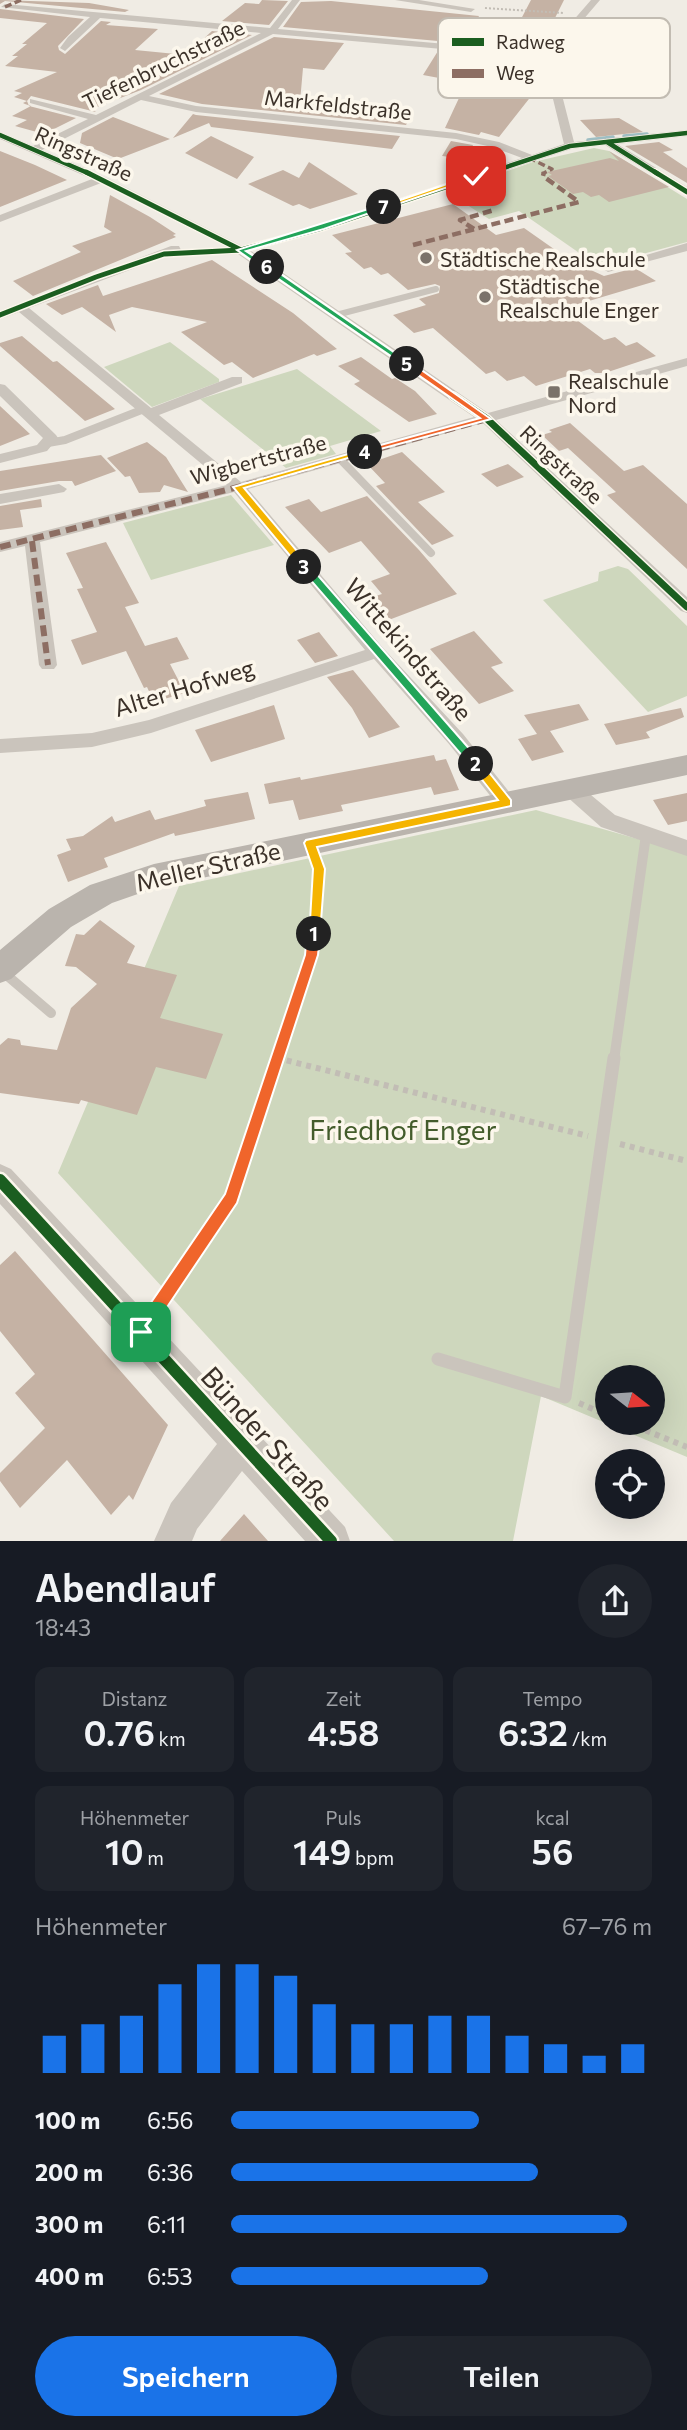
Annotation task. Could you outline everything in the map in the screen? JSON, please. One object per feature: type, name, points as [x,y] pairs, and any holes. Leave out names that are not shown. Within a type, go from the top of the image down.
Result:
[{"type":"main road","name":"Meller Straße","points":[[0,969],[60,918],[101,894],[154,876],[687,765]]},
{"type":"street","points":[[3,8],[21,0]]},
{"type":"street","name":"Tiefenbruchstraße","points":[[35,149],[272,31],[296,0]]},
{"type":"street","points":[[399,0],[471,9]]},
{"type":"street","points":[[579,18],[596,0]]},
{"type":"street","points":[[3,8],[438,46]]},
{"type":"street","points":[[65,48],[71,39],[97,16]]},
{"type":"street","name":"Markfeldstraße","points":[[141,97],[196,109],[456,136],[495,144],[530,158]]},
{"type":"street","points":[[558,98],[570,146]]},
{"type":"street","points":[[33,101],[97,118]]},
{"type":"street","points":[[164,254],[241,250],[322,228],[570,146],[687,133]]},
{"type":"street","name":"Ringstraße","points":[[0,135],[101,179],[212,234],[241,250],[336,315],[487,419],[687,607]]},
{"type":"street","points":[[607,142],[687,192]]},
{"type":"street","points":[[0,219],[101,179]]},
{"type":"street","points":[[0,315],[212,234]]},
{"type":"street","points":[[608,268],[687,247]]},
{"type":"street","name":"Wittekindstraße","points":[[20,307],[238,487],[377,652],[456,739],[507,803]]},
{"type":"street","name":"Wigbertstraße","points":[[0,547],[238,487],[687,362]]},
{"type":"street","points":[[147,412],[237,380]]},
{"type":"street","points":[[0,388],[49,433],[51,438],[48,443],[32,452],[0,458]]},
{"type":"street","points":[[0,408],[18,405]]},
{"type":"street","points":[[0,499],[59,489]]},
{"type":"street","points":[[32,541],[48,665]]},
{"type":"street","name":"Alter Hofweg","points":[[0,746],[92,740],[151,726],[377,652]]},
{"type":"street","points":[[572,790],[608,821],[687,848]]},
{"type":"street","name":"Bünder Straße","points":[[0,1180],[331,1541]]},
{"type":"street","points":[[173,1541],[184,1516],[241,1443]]},
{"type":"lane","points":[[336,315],[436,289]]},
{"type":"lane","points":[[48,443],[65,440],[147,412]]},
{"type":"lane","points":[[340,459],[431,553]]},
{"type":"lane","points":[[438,1359],[565,1397],[646,835]]},
{"type":"lane","points":[[0,969],[51,1013]]},
{"type":"path","points":[[471,9],[493,7],[582,15]]},
{"type":"path","points":[[141,1332],[232,1198],[312,955],[319,869],[310,843]]},
{"type":"path","points":[[277,1058],[687,1161]]},
{"type":"path","points":[[565,1397],[595,1410]]},
{"type":"path","points":[[657,1435],[687,1447]]},
{"type":"green space","points":[[594,148],[609,151],[687,199],[687,242],[598,266],[519,211],[489,219],[447,192],[533,162]]},
{"type":"green space","points":[[170,342],[219,379],[219,382],[152,407],[104,367]]},
{"type":"green space","points":[[297,369],[381,431],[330,446],[336,454],[286,468],[200,399]]},
{"type":"green space","points":[[231,495],[274,545],[151,580],[123,523]]},
{"type":"green space","points":[[618,566],[628,569],[687,626],[687,696],[648,712],[543,600],[598,581],[599,572]]},
{"type":"green space","name":"Friedhof Enger","points":[[536,810],[687,853],[687,1457],[634,1435],[665,1435],[665,1365],[595,1365],[595,1419],[541,1396],[513,1541],[394,1541],[58,1173],[179,886]]},
{"type":"building","points":[[0,0],[89,3],[129,10],[125,12],[5,1],[0,4]]},
{"type":"building","points":[[262,0],[288,1],[269,25],[222,21],[245,3],[259,4]]},
{"type":"building","points":[[531,0],[564,0],[555,18],[522,18]]},
{"type":"building","points":[[331,1],[479,16],[438,18],[438,41],[283,27],[301,2]]},
{"type":"building","points":[[0,9],[84,19],[58,46],[65,54],[101,21],[111,22],[106,25],[158,29],[135,50],[186,55],[212,31],[252,35],[141,90],[92,109],[96,112],[31,96],[27,101],[14,97],[22,93],[14,91],[57,72],[5,66],[18,56],[12,56],[27,44],[22,44],[47,23],[0,18]]},
{"type":"building","points":[[274,37],[344,43],[324,70],[303,68],[300,102],[412,114],[406,125],[202,104],[159,94]]},
{"type":"building","points":[[438,51],[438,78],[423,75]]},
{"type":"building","points":[[459,98],[530,98],[499,137],[445,128]]},
{"type":"building","points":[[30,106],[76,118],[44,134],[15,126],[27,120],[12,116]]},
{"type":"building","points":[[193,114],[400,136],[392,149],[211,127],[209,123],[173,138]]},
{"type":"building","points":[[113,117],[170,139],[118,159],[80,143],[82,133]]},
{"type":"building","points":[[619,118],[643,132],[596,137],[580,120]]},
{"type":"building","points":[[211,136],[254,157],[237,179],[185,153]]},
{"type":"building","points":[[451,141],[473,145],[467,159],[442,156]]},
{"type":"building","points":[[659,142],[673,150],[663,152],[687,168],[687,183],[625,146]]},
{"type":"building","points":[[0,151],[35,165],[67,180],[0,207]]},
{"type":"building","points":[[609,151],[669,187],[609,202],[599,195],[591,197],[583,192],[573,194],[548,176],[552,175],[547,172],[610,158],[619,161]]},
{"type":"building","points":[[309,162],[358,194],[310,209],[299,204],[293,206],[248,184],[283,170],[299,178]]},
{"type":"building","points":[[110,195],[150,217],[176,234],[173,235],[176,237],[33,296],[13,281],[81,252],[72,246],[112,232],[104,227]]},
{"type":"building","points":[[453,204],[496,235],[524,228],[571,261],[604,276],[635,268],[656,281],[562,309],[604,340],[615,337],[626,346],[637,342],[656,356],[605,373],[595,373],[590,369],[536,386],[524,376],[507,381],[495,371],[486,374],[433,328],[414,333],[393,315],[426,305],[419,299],[439,293],[440,286],[435,284],[408,290],[388,273],[381,275],[371,267],[364,269],[345,253],[352,252],[332,235]]},
{"type":"building","points":[[212,260],[293,313],[337,349],[317,356],[314,354],[253,378],[232,362],[224,365],[181,332],[207,322],[132,307],[109,315],[116,332],[82,307],[62,315],[46,304],[98,285],[103,296]]},
{"type":"building","points":[[22,336],[115,409],[85,421],[0,346],[0,343]]},
{"type":"building","points":[[361,357],[415,391],[437,414],[409,422],[354,384],[360,381],[338,366]]},
{"type":"building","points":[[0,406],[30,434],[0,446]]},
{"type":"building","points":[[570,423],[624,471],[643,465],[687,504],[687,569],[607,495],[616,492],[568,448],[559,451],[542,435]]},
{"type":"building","points":[[147,442],[166,457],[188,492],[164,485],[160,492],[139,493],[130,476],[125,477],[107,458]]},
{"type":"building","points":[[402,452],[445,492],[418,502],[454,536],[432,545],[376,486],[385,483],[367,464]]},
{"type":"building","points":[[101,455],[116,471],[75,486],[72,481],[59,481],[0,491],[0,471]]},
{"type":"building","points":[[508,464],[524,477],[497,487],[481,474]]},
{"type":"building","points":[[367,496],[457,594],[386,621],[366,599],[382,594],[371,581],[390,574],[361,541],[329,553],[285,507],[309,499],[321,512]]},
{"type":"building","points":[[41,499],[42,507],[20,510],[23,527],[0,530],[0,506]]},
{"type":"building","points":[[106,542],[139,603],[125,607],[145,646],[177,637],[189,659],[170,664],[185,693],[154,702],[126,651],[82,665],[71,640],[97,632],[77,589],[83,588],[66,553]]},
{"type":"building","points":[[474,631],[503,663],[491,667],[514,691],[479,704],[430,649]]},
{"type":"building","points":[[319,632],[338,656],[315,663],[297,640]]},
{"type":"building","points":[[353,670],[400,727],[369,738],[352,708],[327,677]]},
{"type":"building","points":[[579,704],[589,720],[550,731],[564,752],[532,761],[518,739],[537,734],[524,715]]},
{"type":"building","points":[[274,705],[285,739],[211,762],[195,730]]},
{"type":"building","points":[[681,708],[684,717],[646,732],[650,738],[616,745],[604,724]]},
{"type":"building","points":[[434,755],[436,761],[446,759],[459,790],[434,795],[431,787],[341,805],[343,811],[299,820],[293,800],[269,804],[264,784],[300,777],[301,780]]},
{"type":"building","points":[[248,792],[255,819],[175,836],[174,833],[104,858],[108,867],[68,882],[57,855],[71,850],[66,839],[83,836],[112,816],[115,822],[150,810],[155,820],[206,806],[204,800]]},
{"type":"building","points":[[687,793],[687,821],[668,825],[653,800]]},
{"type":"building","points":[[100,920],[135,946],[127,963],[177,975],[160,1018],[223,1034],[206,1079],[156,1067],[137,1115],[81,1100],[79,1104],[0,1093],[0,1045],[8,1038],[20,1040],[21,1045],[57,1050],[71,1008],[97,984],[76,967],[65,966],[76,934],[84,935]]},
{"type":"building","points":[[15,1251],[168,1425],[133,1500],[129,1495],[111,1515],[67,1460],[20,1508],[0,1481],[0,1473],[45,1428],[15,1393],[35,1374],[0,1331],[0,1265]]},
{"type":"building","points":[[244,1514],[268,1541],[220,1541]]},
{"type":"waterway","points":[[624,136],[647,134]]},
{"type":"waterway","points":[[588,140],[613,137]]},
{"type":"marked path","points":[[5,7],[21,0]]},
{"type":"marked path","points":[[413,245],[579,202],[543,176],[542,173],[552,169],[529,158]]},
{"type":"marked path","points":[[474,229],[460,220],[494,210]]},
{"type":"marked path","points":[[613,262],[618,266]]},
{"type":"marked path","points":[[0,547],[238,487],[487,419]]},
{"type":"marked path","points":[[32,541],[48,665]]},
{"type":"cycle path","points":[[0,315],[96,277],[164,254],[241,250],[322,228],[570,146],[687,133]]},
{"type":"cycle path","points":[[0,135],[101,179],[212,234],[241,250],[336,315],[487,419],[687,607]]},
{"type":"cycle path","points":[[607,142],[687,192]]},
{"type":"cycle path","points":[[0,1180],[331,1541]]},
{"type":"place","name":"Städtische Realschule","points":[[426,258]]},
{"type":"place","name":"Städtische Realschule Enger","points":[[485,297]]},
{"type":"place","name":"Realschule Nord","points":[[554,392]]},
{"type":"route","points":[[141,1332],[232,1198],[312,955],[319,869],[310,843],[507,803],[456,739],[377,652],[238,487],[487,419],[241,250],[322,228],[476,176]]}]
